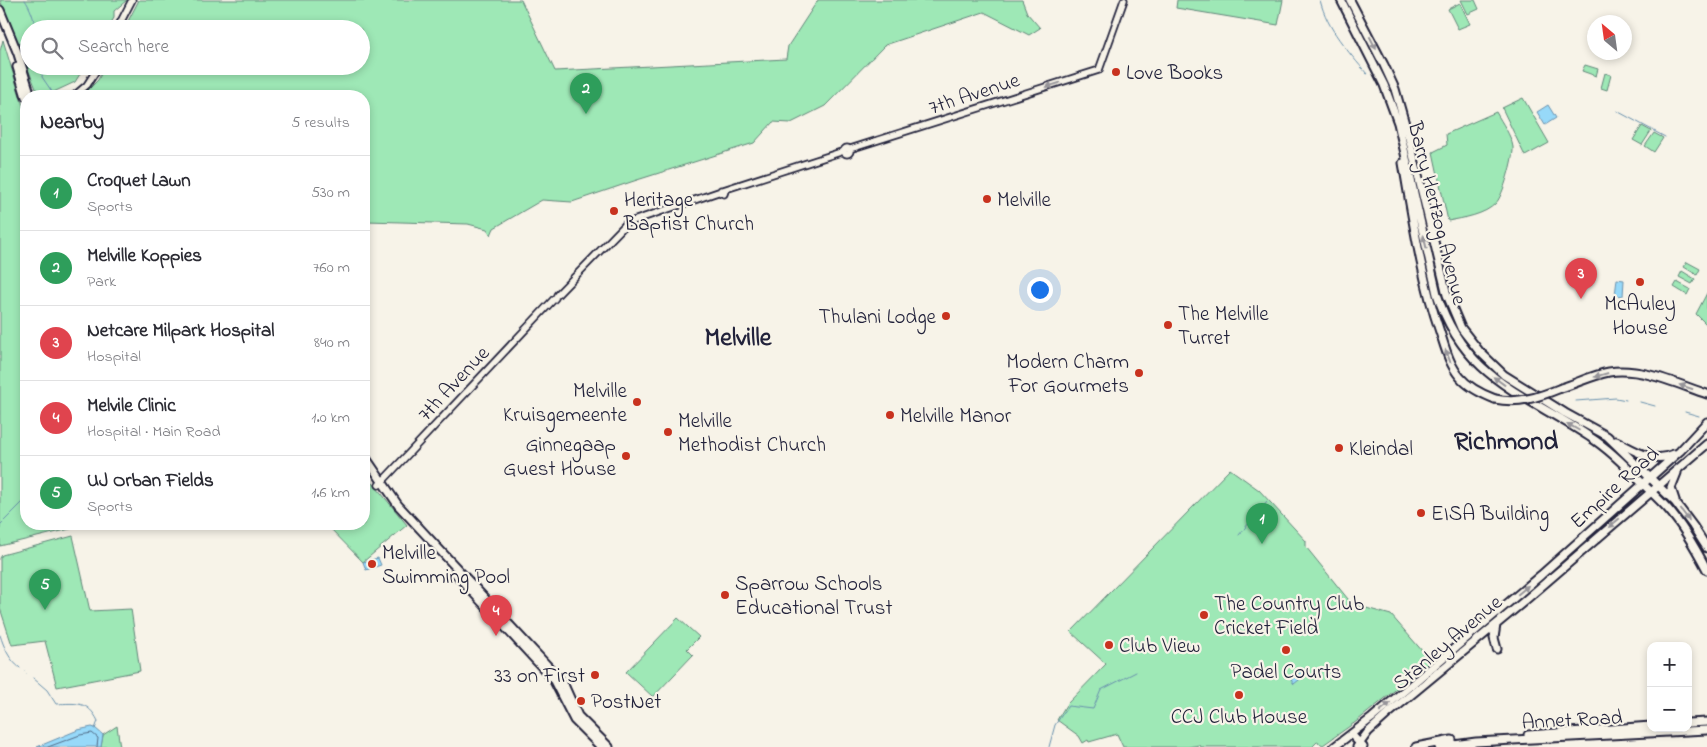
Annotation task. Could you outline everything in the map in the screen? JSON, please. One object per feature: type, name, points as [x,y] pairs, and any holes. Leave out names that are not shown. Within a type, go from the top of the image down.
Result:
[{"type":"main road","name":"Barry Hertzog Avenue","points":[[1341,0],[1384,85],[1398,123],[1437,294],[1458,339],[1476,361],[1495,379],[1591,438],[1616,458],[1669,510],[1685,531],[1707,570]]},
{"type":"main road","name":"Barry Hertzog Avenue","points":[[1350,0],[1388,74],[1397,96],[1410,138],[1447,295],[1461,328],[1479,352],[1504,375],[1565,413],[1607,436],[1675,502],[1707,548]]},
{"type":"main road","points":[[0,10],[20,60]]},
{"type":"main road","points":[[0,20],[16,62],[24,90]]},
{"type":"main road","points":[[24,75],[29,90]]},
{"type":"main road","points":[[1398,123],[1400,147],[1422,272],[1444,344],[1452,365],[1461,379],[1475,390],[1495,399],[1512,402],[1528,400],[1609,372],[1625,371],[1642,373],[1707,394]]},
{"type":"main road","name":"Empire Road","points":[[1541,575],[1680,451],[1707,422]]},
{"type":"main road","points":[[1607,436],[1652,457],[1666,457],[1680,451]]},
{"type":"main road","name":"Empire Road","points":[[1559,571],[1707,444]]},
{"type":"main road","points":[[370,466],[380,484]]},
{"type":"main road","points":[[1675,502],[1672,484],[1679,468]]},
{"type":"main road","points":[[370,469],[391,502],[553,679],[576,718],[601,747]]},
{"type":"main road","name":"Stanley Avenue","points":[[1360,746],[1370,730],[1559,571]]},
{"type":"main road","name":"Stanley Avenue","points":[[1334,747],[1541,575]]},
{"type":"main road","points":[[1496,624],[1494,638],[1497,648]]},
{"type":"main road","points":[[576,718],[609,747]]},
{"type":"main road","points":[[1692,723],[1707,722]]},
{"type":"main road","name":"Annet Road","points":[[1416,747],[1452,740],[1647,726]]},
{"type":"main road","name":"Annet Road","points":[[1439,747],[1496,741],[1707,730]]},
{"type":"main road","points":[[1351,734],[1360,746]]},
{"type":"street","points":[[122,20],[132,0]]},
{"type":"street","name":"7th Avenue","points":[[380,484],[627,223],[1099,70],[1124,0]]},
{"type":"street","points":[[81,90],[93,75]]},
{"type":"green space","points":[[0,0],[127,0],[114,11],[113,20],[20,20],[20,49]]},
{"type":"green space","points":[[139,0],[521,0],[555,71],[786,59],[788,46],[818,0],[1022,0],[1027,13],[1040,28],[1029,35],[984,12],[885,45],[825,106],[791,123],[773,122],[754,143],[572,202],[542,200],[494,228],[491,235],[487,229],[468,224],[370,221],[370,90],[88,90],[100,75],[370,75],[370,20],[129,20]]},
{"type":"green space","points":[[1177,0],[1283,0],[1278,25],[1176,8]]},
{"type":"green space","points":[[1461,0],[1475,0],[1479,9],[1468,14]]},
{"type":"green space","points":[[1460,3],[1470,24],[1458,29],[1448,9]]},
{"type":"green space","points":[[3,40],[20,96],[20,530],[66,530],[0,546],[0,51]]},
{"type":"green space","points":[[1585,65],[1598,69],[1596,76],[1582,71]]},
{"type":"green space","points":[[1605,73],[1611,75],[1607,90],[1601,88]]},
{"type":"green space","points":[[30,75],[79,75],[75,82],[58,90],[37,90]]},
{"type":"green space","points":[[1523,98],[1549,143],[1525,156],[1502,108]]},
{"type":"green space","points":[[1496,112],[1513,147],[1510,167],[1502,193],[1496,203],[1486,210],[1448,221],[1433,152],[1447,145],[1446,134]]},
{"type":"green space","points":[[1642,126],[1651,131],[1642,145],[1633,140]]},
{"type":"green space","points":[[1654,133],[1663,138],[1654,152],[1645,146]]},
{"type":"green space","points":[[1687,262],[1700,269],[1697,275],[1684,267]]},
{"type":"green space","points":[[1682,271],[1695,279],[1692,284],[1679,277]]},
{"type":"green space","points":[[1677,282],[1690,289],[1687,295],[1674,287]]},
{"type":"green space","points":[[1707,293],[1707,325],[1696,314]]},
{"type":"green space","points":[[1230,469],[1259,490],[1306,541],[1306,547],[1352,604],[1391,615],[1431,661],[1357,721],[1323,745],[1317,742],[1312,747],[1200,747],[1199,745],[1188,747],[1123,747],[1117,734],[1089,742],[1088,740],[1083,743],[1079,736],[1057,720],[1066,705],[1106,664],[1071,632]]},
{"type":"green space","points":[[370,479],[407,525],[363,562],[332,530],[370,530]]},
{"type":"green space","points":[[73,536],[90,611],[131,609],[140,671],[57,687],[45,641],[12,645],[0,608],[0,558],[2,555]]},
{"type":"green space","points":[[678,618],[699,637],[687,649],[693,655],[653,697],[626,672]]},
{"type":"green space","points":[[117,726],[120,747],[101,747],[103,735]]},
{"type":"water","points":[[1548,105],[1556,118],[1545,125],[1537,112]]},
{"type":"water","points":[[1617,279],[1624,280],[1623,296],[1615,295]]},
{"type":"water","name":"Melville Swimming Pool","points":[[378,558],[381,565],[366,570],[363,562]]},
{"type":"water","points":[[1305,668],[1309,672],[1294,684],[1291,680]]},
{"type":"water","points":[[92,727],[103,735],[101,747],[37,747],[78,730]]},
{"type":"waterway","points":[[25,0],[34,20]]},
{"type":"waterway","points":[[1320,0],[1323,11],[1333,30],[1367,74]]},
{"type":"waterway","points":[[42,75],[51,90]]},
{"type":"waterway","points":[[1617,111],[1665,137]]},
{"type":"waterway","points":[[1576,401],[1616,398],[1626,400]]},
{"type":"waterway","points":[[1640,402],[1655,406]]},
{"type":"waterway","points":[[1685,412],[1699,416]]},
{"type":"waterway","points":[[1239,535],[1267,502]]},
{"type":"waterway","points":[[0,525],[20,505]]},
{"type":"waterway","points":[[0,635],[5,649],[20,668]]},
{"type":"waterway","points":[[1049,747],[1055,725],[1068,706],[1093,709],[1101,690],[1136,672]]},
{"type":"waterway","points":[[33,678],[47,690],[56,704],[76,704],[90,710],[98,721],[95,729]]},
{"type":"place","name":"Love Books","points":[[1116,72]]},
{"type":"place","name":"Melville Koppies","points":[[586,114]]},
{"type":"place","name":"Melville","points":[[987,199]]},
{"type":"place","name":"Heritage Baptist Church","points":[[614,211]]},
{"type":"place","name":"McAuley House","points":[[1640,282]]},
{"type":"place","name":"Netcare Milpark Hospital","points":[[1581,299]]},
{"type":"place","name":"Thulani Lodge","points":[[946,316]]},
{"type":"place","name":"The Melville Turret","points":[[1168,325]]},
{"type":"place","name":"Modern Charm For Gourmets","points":[[1139,373]]},
{"type":"place","name":"Melville Kruisgemeente","points":[[637,402]]},
{"type":"place","name":"Melville Manor","points":[[890,415]]},
{"type":"place","name":"Melville Methodist Church","points":[[668,432]]},
{"type":"place","name":"Kleindal","points":[[1339,448]]},
{"type":"place","name":"Ginnegaap Guest House","points":[[626,456]]},
{"type":"place","name":"EISA Building","points":[[1421,513]]},
{"type":"place","name":"Croquet Lawn","points":[[1262,544]]},
{"type":"place","name":"Melville Swimming Pool","points":[[372,564]]},
{"type":"place","name":"Sparrow Schools Educational Trust","points":[[725,595]]},
{"type":"place","name":"UJ Orban Fields","points":[[45,610]]},
{"type":"place","name":"The Country Club Cricket Field","points":[[1204,615]]},
{"type":"place","name":"Melvile Clinic","points":[[496,636]]},
{"type":"place","name":"Club View","points":[[1109,645]]},
{"type":"place","name":"Padel Courts","points":[[1286,650]]},
{"type":"place","name":"33 on First","points":[[595,675]]},
{"type":"place","name":"CCJ Club House","points":[[1239,695]]},
{"type":"place","name":"PostNet","points":[[581,701]]},
{"type":"district","name":"Melville","points":[[738,336]]},
{"type":"district","name":"Richmond","points":[[1506,440]]}]
